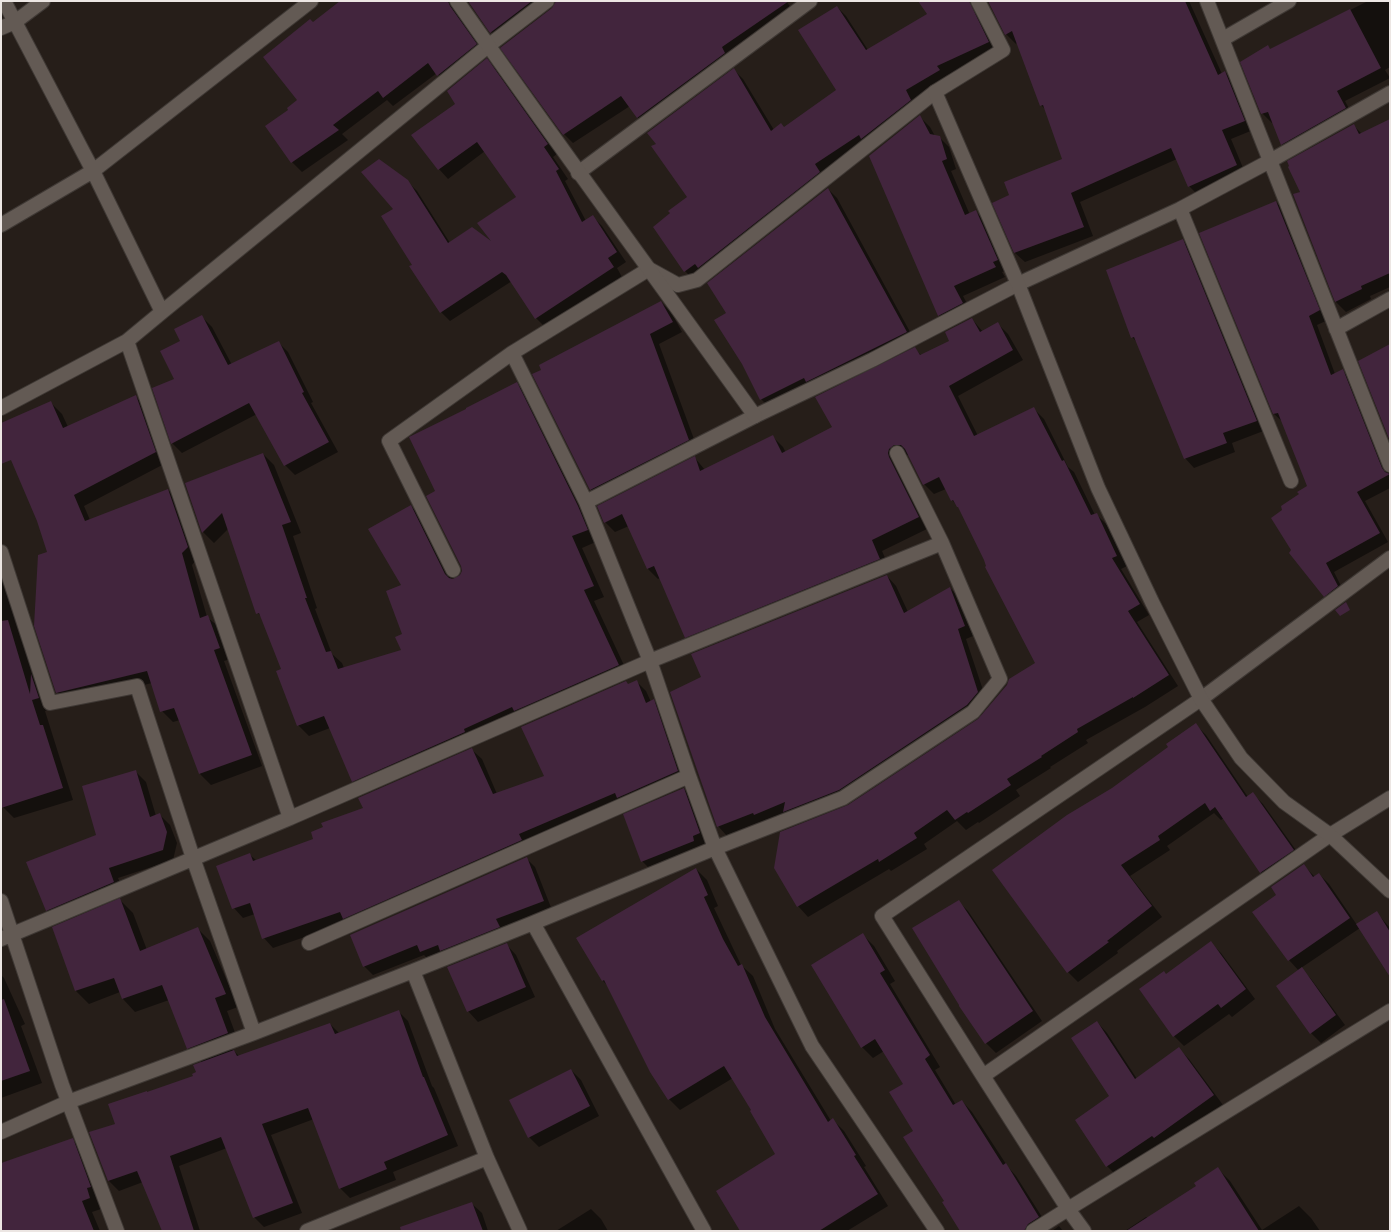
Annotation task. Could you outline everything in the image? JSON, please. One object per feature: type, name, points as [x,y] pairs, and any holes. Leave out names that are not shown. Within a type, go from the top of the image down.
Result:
[{"type":"street","points":[[4,1],[162,312]]},
{"type":"street","points":[[1,28],[15,22],[43,1]]},
{"type":"street","points":[[1,225],[92,171],[311,1]]},
{"type":"street","points":[[457,1],[578,173],[755,416]]},
{"type":"street","points":[[3,403],[127,341],[488,46],[547,1]]},
{"type":"street","points":[[578,173],[810,1]]},
{"type":"street","points":[[649,268],[678,285],[697,280],[935,92],[1003,50],[978,1]]},
{"type":"street","points":[[1207,1],[1390,465]]},
{"type":"street","points":[[1223,39],[1289,1]]},
{"type":"street","points":[[935,92],[1018,284],[1098,488],[1201,699],[1240,758],[1284,802],[1330,836],[1390,891]]},
{"type":"street","points":[[586,502],[755,416],[872,360],[1018,284],[1180,209],[1270,161],[1390,93]]},
{"type":"street","points":[[1180,209],[1291,482]]},
{"type":"street","points":[[453,570],[389,441],[512,353],[649,268]]},
{"type":"street","points":[[1336,329],[1390,299]]},
{"type":"street","points":[[127,341],[290,818]]},
{"type":"street","points":[[512,353],[586,502],[650,661],[715,848],[812,1046],[937,1231]]},
{"type":"street","points":[[1,1132],[68,1102],[254,1033],[413,971],[843,798],[973,712],[1000,679],[942,543],[898,453]]},
{"type":"street","points":[[7,937],[290,818],[650,661],[942,543]]},
{"type":"street","points":[[1,552],[50,702],[137,686],[193,858],[254,1033]]},
{"type":"street","points":[[1084,1231],[882,916],[1201,699],[1390,558]]},
{"type":"street","points":[[309,943],[689,776]]},
{"type":"street","points":[[983,1076],[1330,836],[1390,798]]},
{"type":"street","points":[[1,901],[7,937],[117,1231]]},
{"type":"street","points":[[533,923],[704,1231]]},
{"type":"street","points":[[413,971],[487,1158],[520,1231]]},
{"type":"street","points":[[1032,1231],[1390,1011]]},
{"type":"street","points":[[307,1231],[487,1158]]},
{"type":"building","points":[[340,1],[448,1],[477,44],[437,76],[428,63],[383,98],[378,91],[333,125],[339,130],[291,163],[265,126],[288,110],[287,108],[297,100],[263,57],[310,19],[313,22]]},
{"type":"building","points":[[468,1],[532,1],[490,33]]},
{"type":"building","points":[[556,1],[789,1],[722,47],[725,53],[637,118],[621,96],[563,135],[500,48],[552,8]]},
{"type":"building","points":[[918,1],[969,1],[989,42],[937,66],[940,70],[906,90],[911,100],[861,139],[859,135],[815,164],[820,172],[698,268],[695,264],[684,272],[653,227],[670,213],[668,211],[687,197],[651,146],[656,144],[647,133],[734,68],[771,131],[781,123],[784,127],[836,90],[798,30],[837,6],[866,50],[927,14]]},
{"type":"building","points":[[988,1],[1185,1],[1218,75],[1225,71],[1245,121],[1222,130],[1237,165],[1188,187],[1171,148],[1071,193],[1084,227],[1014,253],[992,203],[1009,195],[1004,182],[1062,159],[1043,105],[1040,106],[1012,31],[1005,35]]},
{"type":"building","points":[[1350,9],[1381,68],[1337,91],[1346,108],[1281,145],[1268,112],[1261,114],[1240,62],[1268,45],[1270,49]]},
{"type":"building","points":[[487,58],[548,144],[544,147],[559,169],[556,171],[582,222],[593,215],[617,252],[608,258],[614,267],[535,319],[506,275],[502,272],[440,313],[409,266],[412,265],[381,216],[393,209],[361,172],[379,159],[408,180],[448,243],[472,227],[491,241],[477,223],[516,197],[477,142],[438,170],[411,135],[455,104],[447,91]]},
{"type":"building","points":[[920,115],[930,134],[940,136],[947,159],[942,161],[965,215],[976,210],[998,260],[993,262],[996,267],[954,286],[963,303],[938,316],[869,156]]},
{"type":"building","points":[[1390,119],[1390,273],[1361,286],[1362,289],[1335,302],[1293,194],[1300,192],[1287,161],[1354,124],[1359,134]]},
{"type":"building","points":[[828,188],[907,332],[806,382],[804,378],[760,400],[742,364],[714,320],[726,313],[707,283]]},
{"type":"building","points":[[1276,201],[1320,310],[1309,316],[1331,375],[1343,369],[1382,468],[1390,474],[1357,492],[1380,533],[1326,563],[1338,586],[1324,597],[1289,553],[1291,550],[1271,518],[1282,510],[1281,506],[1307,486],[1278,413],[1273,414],[1199,233]]},
{"type":"building","points":[[1183,239],[1257,421],[1223,433],[1227,443],[1184,459],[1134,337],[1131,338],[1106,270]]},
{"type":"building","points":[[661,301],[673,322],[650,334],[689,440],[590,490],[532,374],[541,370],[539,365]]},
{"type":"building","points":[[202,315],[228,365],[279,341],[304,392],[302,393],[329,442],[284,466],[249,403],[171,444],[152,388],[174,379],[160,351],[180,341],[174,329]]},
{"type":"building","points":[[972,318],[980,332],[998,322],[1013,350],[949,386],[974,436],[1034,407],[1062,461],[1064,460],[1091,515],[1097,513],[1117,556],[1112,558],[1140,604],[1128,611],[1169,675],[1133,698],[1077,729],[1078,732],[1007,779],[1011,785],[968,813],[955,820],[947,810],[914,833],[917,838],[879,862],[878,859],[797,907],[774,868],[780,832],[848,805],[978,719],[1007,685],[1009,679],[1035,663],[985,567],[984,560],[958,507],[953,500],[951,501],[939,477],[923,485],[905,449],[901,445],[894,445],[889,449],[889,457],[919,517],[872,540],[880,559],[685,638],[654,566],[647,569],[622,514],[604,523],[597,506],[695,456],[700,471],[773,435],[782,453],[832,427],[815,397],[915,347],[920,355],[949,341],[945,332]]},
{"type":"building","points":[[1390,344],[1390,441],[1358,361]]},
{"type":"building","points":[[517,382],[588,530],[572,536],[594,586],[584,590],[619,665],[514,711],[512,707],[464,729],[465,732],[352,782],[324,716],[297,726],[276,671],[281,669],[259,613],[256,614],[222,513],[202,533],[185,483],[263,453],[291,522],[282,525],[307,598],[305,598],[326,652],[331,651],[338,669],[401,650],[395,637],[402,634],[386,591],[401,585],[368,529],[411,505],[445,574],[453,579],[460,575],[462,571],[461,566],[426,496],[435,491],[409,437]]},
{"type":"building","points":[[136,395],[156,452],[74,495],[85,521],[168,489],[188,547],[182,553],[200,618],[208,615],[220,648],[214,650],[252,755],[199,774],[174,708],[160,712],[147,671],[56,693],[34,626],[38,555],[47,552],[37,521],[11,460],[1,464],[1,423],[51,401],[63,428]]},
{"type":"building","points":[[887,575],[904,613],[950,587],[965,626],[958,629],[978,692],[967,705],[839,790],[783,812],[785,802],[754,815],[753,813],[717,827],[670,692],[701,677],[691,654]]},
{"type":"building","points":[[1346,602],[1350,610],[1340,616],[1335,610]]},
{"type":"building","points":[[8,620],[30,694],[31,674],[39,698],[32,700],[40,725],[43,725],[63,788],[1,808],[1,621]]},
{"type":"building","points":[[637,680],[646,703],[654,699],[678,771],[617,798],[615,793],[519,834],[522,840],[343,919],[340,912],[262,939],[250,903],[232,909],[216,866],[250,853],[253,861],[313,839],[311,832],[323,827],[321,823],[363,808],[358,798],[472,748],[493,794],[544,776],[521,727],[626,681],[628,684]]},
{"type":"building","points":[[1196,723],[1246,797],[1253,792],[1294,850],[1260,873],[1215,807],[1210,811],[1205,803],[1158,836],[1160,840],[1121,865],[1152,906],[1107,941],[1109,942],[1067,973],[992,870],[1067,815],[1112,788],[1168,747],[1166,744]]},
{"type":"building","points":[[136,770],[150,817],[160,813],[167,832],[163,850],[109,868],[114,882],[46,911],[26,862],[96,835],[82,786]]},
{"type":"building","points":[[684,788],[700,833],[693,836],[694,841],[641,862],[623,814]]},
{"type":"building","points":[[527,857],[544,901],[496,919],[500,927],[440,951],[438,945],[420,952],[417,945],[363,967],[350,935]]},
{"type":"building","points":[[1304,864],[1313,877],[1319,873],[1350,918],[1288,961],[1252,912],[1276,895],[1271,887]]},
{"type":"building","points":[[696,868],[708,895],[704,897],[723,939],[738,966],[742,964],[765,1017],[828,1122],[833,1118],[878,1194],[819,1231],[740,1231],[716,1191],[775,1154],[751,1110],[724,1066],[668,1100],[650,1072],[604,980],[602,981],[576,938]]},
{"type":"building","points":[[120,898],[140,951],[198,927],[226,994],[215,998],[228,1033],[187,1049],[162,985],[122,999],[114,978],[75,991],[52,927]]},
{"type":"building","points":[[959,900],[1033,1011],[985,1044],[959,1006],[912,928]]},
{"type":"building","points":[[1377,911],[1390,932],[1390,977],[1356,924]]},
{"type":"building","points":[[863,933],[885,970],[880,973],[930,1055],[925,1059],[953,1105],[962,1100],[1003,1165],[1006,1163],[1039,1217],[1028,1224],[1024,1231],[960,1231],[942,1202],[944,1201],[903,1137],[913,1131],[889,1092],[903,1084],[875,1039],[861,1048],[811,965]]},
{"type":"building","points":[[1211,941],[1246,989],[1221,1008],[1218,1004],[1173,1037],[1139,989],[1164,971],[1166,974]]},
{"type":"building","points":[[507,943],[526,987],[467,1012],[447,967]]},
{"type":"building","points":[[1302,967],[1336,1015],[1310,1034],[1276,986]]},
{"type":"building","points":[[4,999],[30,1071],[1,1081],[1,1000]]},
{"type":"building","points":[[399,1010],[423,1077],[448,1135],[384,1162],[387,1169],[339,1189],[308,1108],[262,1124],[293,1203],[253,1218],[221,1137],[170,1156],[194,1231],[162,1231],[137,1171],[108,1181],[89,1132],[115,1124],[108,1104],[193,1076],[192,1074],[196,1072],[193,1065],[234,1050],[237,1056],[330,1023],[335,1034]]},
{"type":"building","points":[[1097,1021],[1135,1079],[1179,1047],[1214,1095],[1154,1138],[1152,1136],[1106,1167],[1075,1120],[1109,1096],[1071,1038]]},
{"type":"building","points":[[571,1069],[590,1106],[528,1138],[509,1100]]},
{"type":"building","points":[[73,1138],[91,1187],[87,1188],[90,1198],[82,1201],[94,1231],[1,1231],[1,1163]]},
{"type":"building","points":[[1218,1167],[1259,1231],[1126,1231],[1196,1186],[1194,1183]]},
{"type":"building","points":[[472,1202],[483,1231],[401,1231],[400,1227]]}]
